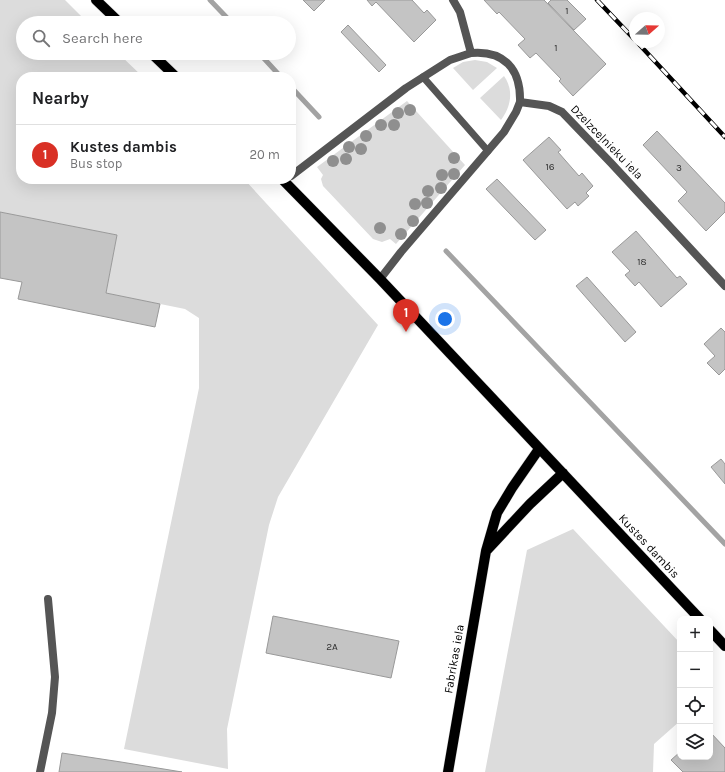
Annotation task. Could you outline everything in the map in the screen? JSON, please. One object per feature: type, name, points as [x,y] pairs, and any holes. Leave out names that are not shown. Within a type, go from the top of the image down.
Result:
[{"type":"main road","points":[[96,0],[113,16]]},
{"type":"main road","points":[[158,60],[171,72]]},
{"type":"main road","name":"Kustes dambis","points":[[291,184],[697,616]]},
{"type":"main road","name":"Fabrikas iela","points":[[448,772],[486,551],[497,513],[539,449]]},
{"type":"main road","points":[[486,551],[530,504],[563,473]]},
{"type":"main road","points":[[713,633],[725,646]]},
{"type":"street","points":[[453,0],[460,12],[471,53]]},
{"type":"street","points":[[296,171],[403,91],[450,60],[471,53],[482,52],[508,63],[517,76],[521,88],[520,102],[511,122],[380,278]]},
{"type":"street","name":"Dzelzceļnieku iela","points":[[520,102],[549,106],[562,112],[725,286]]},
{"type":"street","points":[[40,772],[52,713],[55,677],[48,599]]},
{"type":"lane","points":[[423,77],[488,151]]},
{"type":"shaded area","points":[[0,0],[65,0],[81,16],[16,16],[16,60],[125,60],[138,72],[16,72],[16,184],[249,184],[378,325],[278,497],[269,525],[227,729],[228,769],[124,749],[199,388],[199,318],[185,309],[106,293],[117,235],[0,212]]},
{"type":"shaded area","points":[[475,60],[487,62],[497,68],[473,90],[453,68],[463,62]]},
{"type":"shaded area","points":[[504,76],[509,87],[510,98],[507,110],[501,120],[480,98]]},
{"type":"shaded area","points":[[407,101],[465,165],[396,244],[390,239],[382,242],[373,239],[323,186],[321,179],[323,175],[317,167]]},
{"type":"shaded area","points":[[573,529],[677,640],[677,724],[654,744],[653,772],[485,772],[527,550]]},
{"type":"building","points":[[303,0],[325,0],[314,11]]},
{"type":"building","points":[[367,0],[412,0],[424,13],[427,10],[436,20],[414,42],[376,2],[372,6]]},
{"type":"building","points":[[484,0],[544,0],[606,64],[573,96],[559,81],[561,79],[536,53],[530,58],[518,45],[525,39],[499,12],[497,14]]},
{"type":"building","points":[[551,0],[567,0],[586,19],[574,30],[548,3]]},
{"type":"building","points":[[348,25],[386,65],[379,72],[341,32]]},
{"type":"building","points":[[657,131],[725,203],[725,212],[706,231],[678,201],[687,192],[643,145]]},
{"type":"building","points":[[549,137],[561,150],[558,152],[579,176],[582,173],[593,186],[586,193],[589,196],[578,206],[575,202],[567,209],[523,160]]},
{"type":"building","points":[[497,179],[546,230],[535,240],[486,189]]},
{"type":"building","points":[[0,212],[117,235],[106,293],[160,304],[155,327],[18,299],[22,282],[0,278]]},
{"type":"building","points":[[636,231],[677,278],[680,276],[687,284],[661,307],[639,282],[635,286],[625,275],[630,271],[612,252]]},
{"type":"building","points":[[587,277],[636,332],[625,342],[576,286]]},
{"type":"building","points":[[721,328],[725,332],[725,369],[719,375],[707,363],[715,356],[704,344]]},
{"type":"building","points":[[721,459],[725,464],[725,484],[711,467]]},
{"type":"building","points":[[273,616],[399,641],[391,678],[266,653]]},
{"type":"building","points":[[713,735],[725,748],[725,772],[683,772],[671,760],[677,755],[677,760],[713,760]]},
{"type":"building","points":[[62,753],[121,762],[182,772],[59,772]]},
{"type":"waterway","points":[[210,0],[225,16]]},
{"type":"waterway","points":[[265,60],[276,72]]},
{"type":"waterway","points":[[296,92],[319,117]]},
{"type":"waterway","points":[[446,251],[725,544]]},
{"type":"railway","points":[[597,0],[629,34]]},
{"type":"railway","points":[[643,48],[725,137]]},
{"type":"place","name":"Kustes dambis","points":[[406,332]]}]
